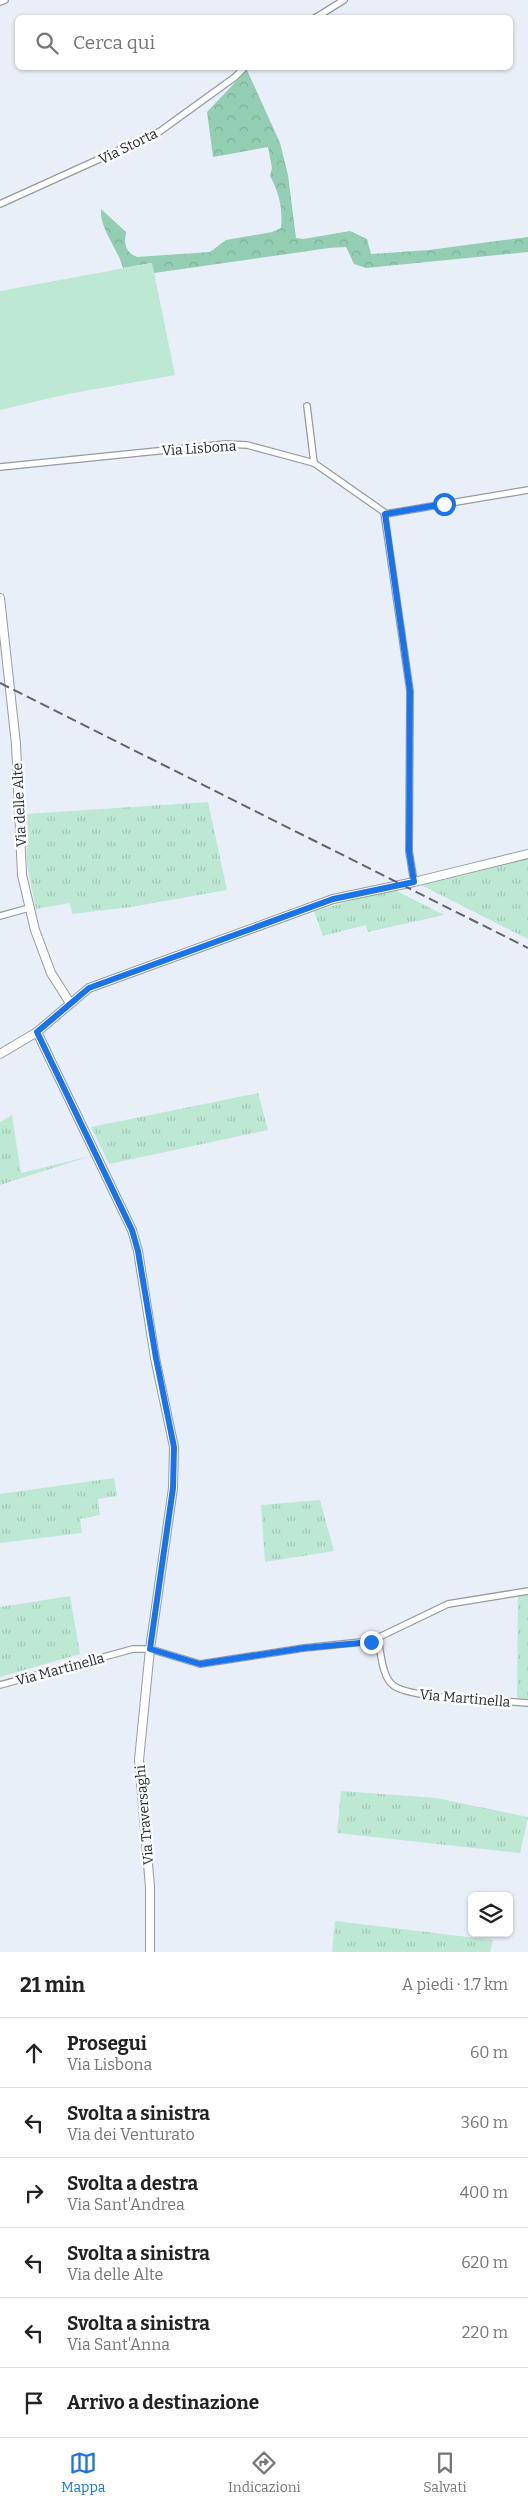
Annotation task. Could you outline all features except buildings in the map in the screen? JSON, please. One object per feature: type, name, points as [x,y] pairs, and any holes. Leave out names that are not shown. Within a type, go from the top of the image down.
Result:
[{"type":"street","points":[[0,2],[5,0]]},
{"type":"street","points":[[320,15],[344,0]]},
{"type":"street","name":"Via Storta","points":[[0,204],[159,132],[235,78],[242,70]]},
{"type":"street","points":[[307,406],[314,463]]},
{"type":"street","name":"Via Lisbona","points":[[0,467],[226,444],[247,445],[314,463],[374,504],[385,514]]},
{"type":"street","points":[[414,882],[409,851],[410,691],[385,514],[528,490]]},
{"type":"street","name":"Via delle Alte","points":[[0,598],[16,744],[22,875],[29,908],[51,973],[70,1003]]},
{"type":"street","points":[[0,1054],[37,1032],[89,988],[325,902],[528,854]]},
{"type":"street","points":[[0,916],[29,908]]},
{"type":"street","points":[[37,1032],[132,1230],[138,1251],[156,1358],[174,1447],[173,1488],[150,1649],[200,1664],[378,1639],[391,1630],[448,1604],[528,1591]]},
{"type":"street","name":"Via Martinella","points":[[378,1639],[384,1671],[392,1686],[411,1694],[528,1703]]},
{"type":"street","name":"Via Martinella","points":[[0,1685],[127,1650],[150,1649]]},
{"type":"street","name":"Via Traversaghi","points":[[150,1649],[139,1760],[150,1887],[150,1952]]},
{"type":"green space","points":[[247,70],[280,143],[288,175],[296,238],[303,239],[350,231],[367,239],[371,254],[429,250],[528,237],[528,252],[366,268],[354,264],[346,247],[154,273],[151,263],[123,268],[103,224],[101,209],[126,232],[126,247],[130,253],[137,257],[210,252],[226,240],[272,232],[281,228],[281,207],[276,188],[270,176],[272,168],[268,147],[213,157],[207,112]]},
{"type":"green space","points":[[152,263],[175,375],[68,394],[0,410],[0,291]]},
{"type":"green space","points":[[208,802],[227,890],[131,907],[72,914],[70,903],[36,909],[27,865],[26,814]]},
{"type":"green space","points":[[528,856],[528,939],[419,884]]},
{"type":"green space","points":[[393,889],[444,915],[368,932],[366,925],[323,936],[314,911]]},
{"type":"green space","points":[[258,1093],[268,1130],[109,1164],[91,1127]]},
{"type":"green space","points":[[12,1115],[21,1173],[91,1156],[0,1185],[0,1122]]},
{"type":"green space","points":[[114,1478],[117,1496],[98,1499],[100,1515],[80,1519],[82,1533],[0,1543],[0,1494]]},
{"type":"green space","points":[[320,1500],[334,1551],[265,1562],[261,1505]]},
{"type":"green space","points":[[528,1587],[528,1699],[517,1698],[518,1589]]},
{"type":"green space","points":[[70,1596],[80,1654],[0,1677],[0,1607]]},
{"type":"green space","points":[[341,1791],[436,1798],[528,1817],[520,1853],[337,1833]]},
{"type":"green space","points":[[335,1921],[493,1940],[490,1952],[332,1952]]},
{"type":"railway","points":[[0,683],[528,948]]},
{"type":"route","points":[[371,1642],[304,1648],[200,1664],[150,1649],[173,1488],[174,1447],[156,1358],[138,1251],[132,1230],[37,1032],[89,988],[333,899],[414,882],[409,851],[410,691],[385,514],[444,504]]}]
